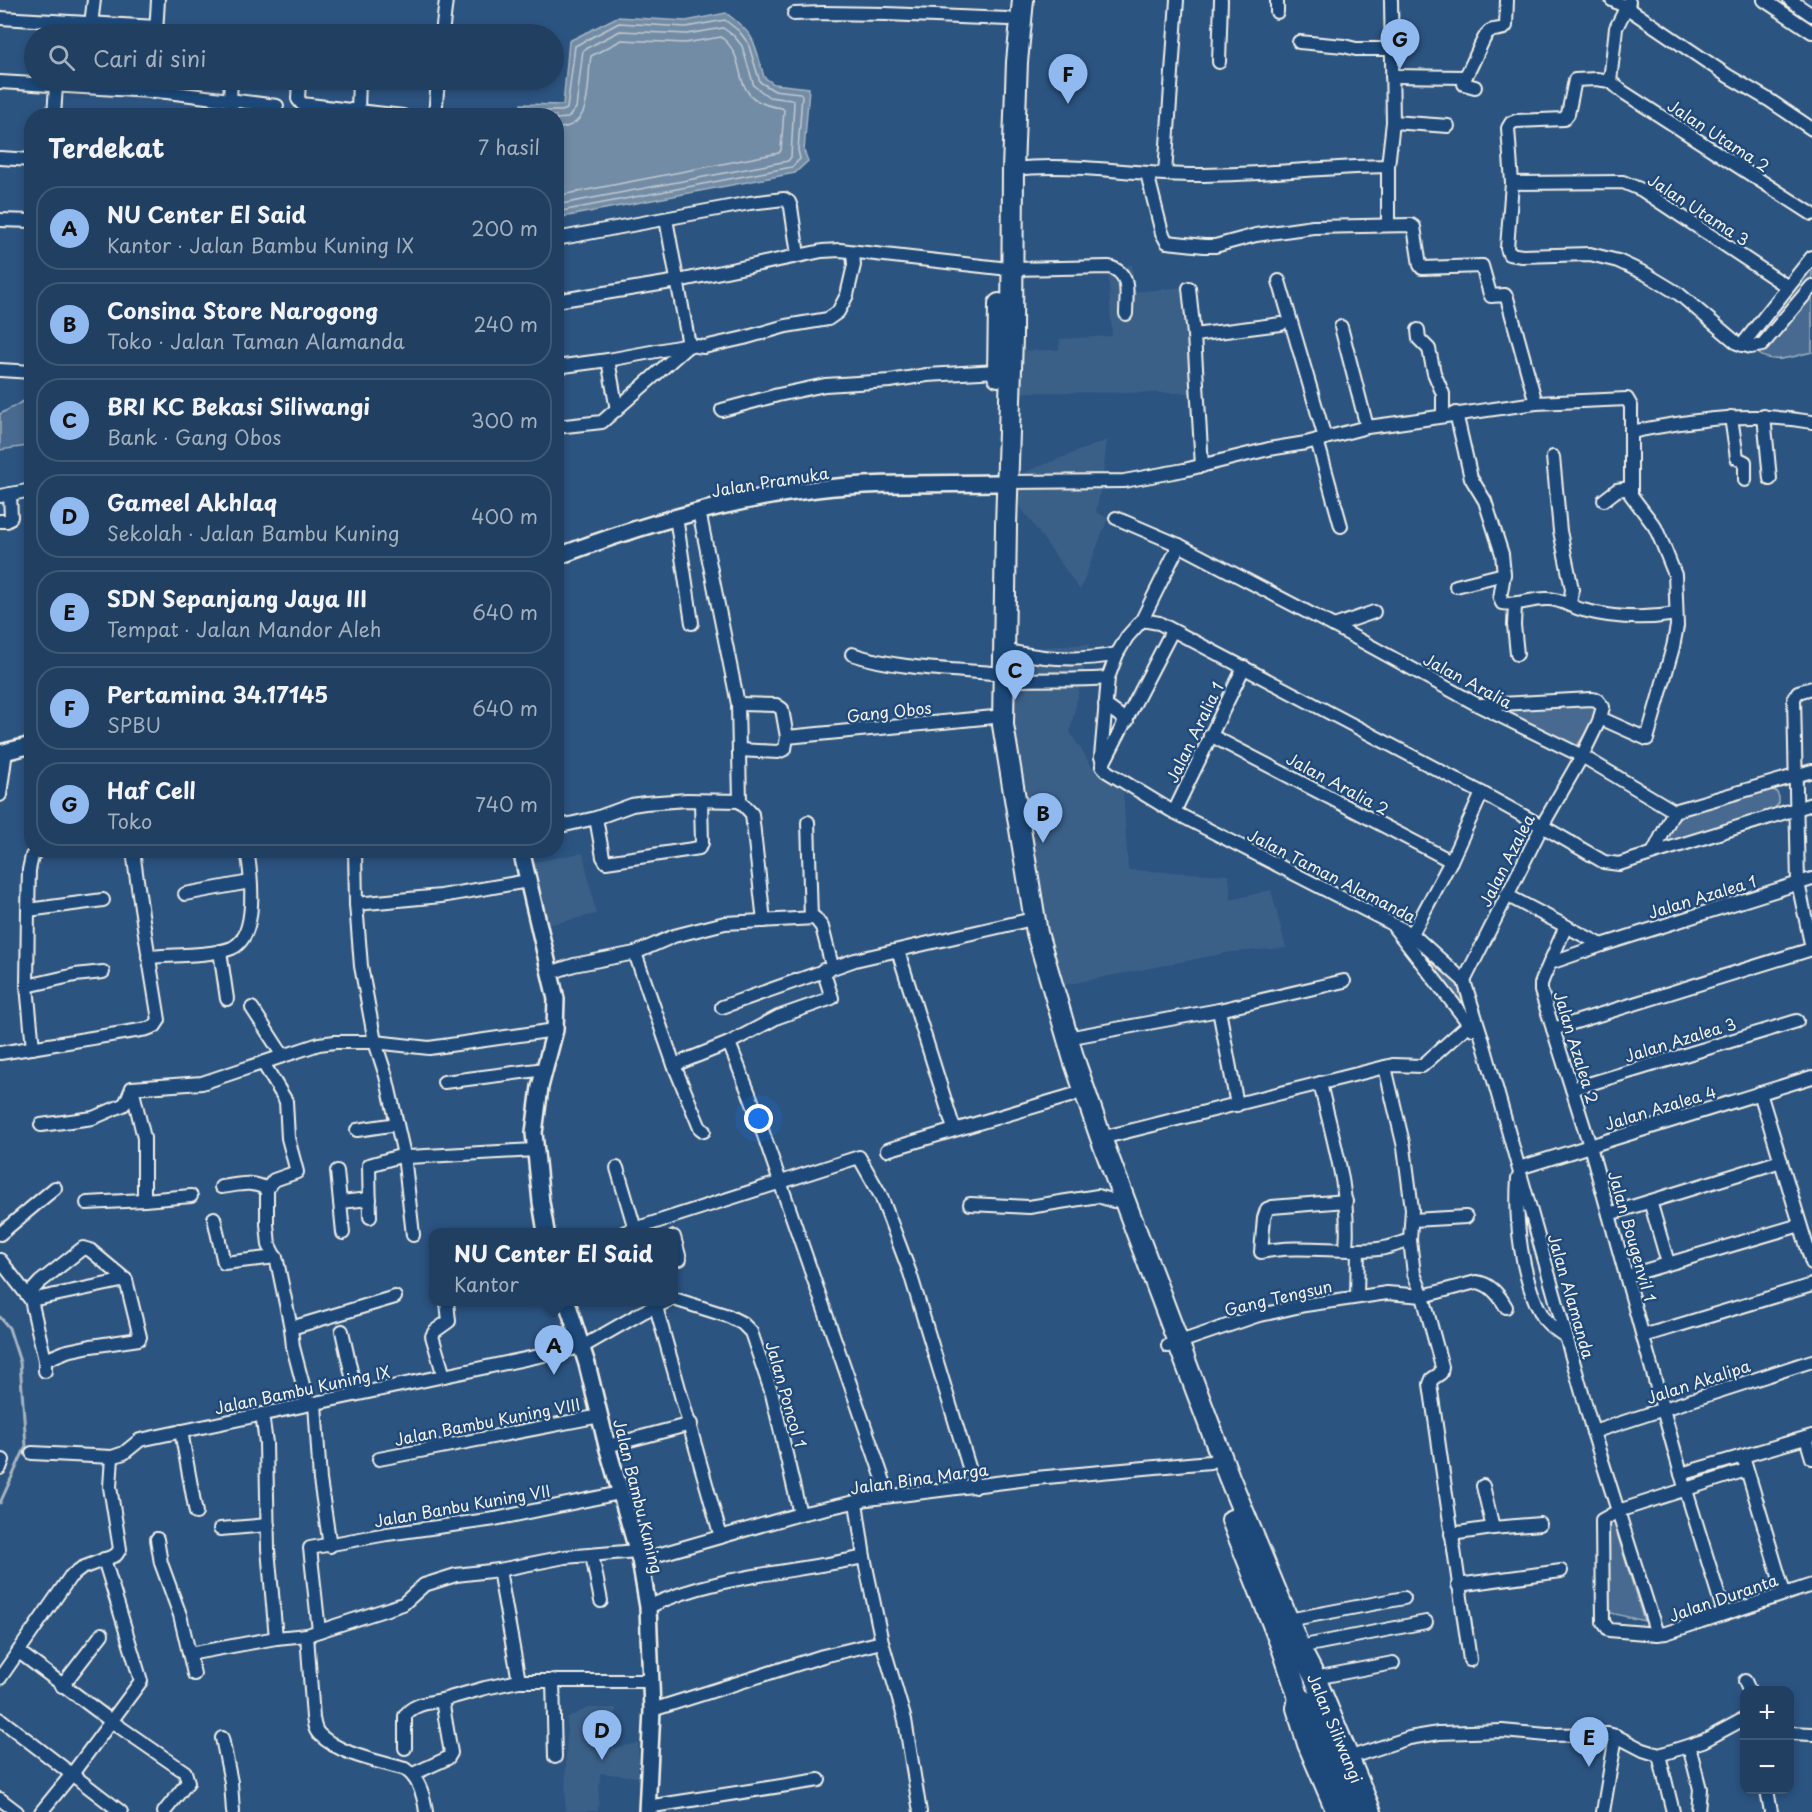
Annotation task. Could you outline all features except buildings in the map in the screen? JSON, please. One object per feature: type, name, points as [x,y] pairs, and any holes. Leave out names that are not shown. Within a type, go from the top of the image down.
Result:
[{"type":"highway","points":[[1299,1698],[1308,1703],[1354,1812]]},
{"type":"main road","points":[[1003,483],[998,370],[1013,169],[1017,62],[1023,0]]},
{"type":"main road","points":[[1009,10],[1003,483],[998,650],[993,717],[999,779],[1024,921],[1059,1058],[1113,1201],[1174,1344]]},
{"type":"main road","points":[[996,679],[1037,933],[1067,1038],[1216,1460],[1291,1648]]},
{"type":"main road","points":[[1216,1460],[1288,1620],[1291,1648]]},
{"type":"main road","name":"Jalan Siliwangi","points":[[1291,1648],[1315,1678],[1371,1812]]},
{"type":"main road","name":"Jalan Siliwangi","points":[[1291,1648],[1299,1698],[1297,1708],[1308,1744],[1337,1812]]},
{"type":"street","points":[[0,18],[90,24],[94,0]]},
{"type":"street","points":[[157,24],[158,0]]},
{"type":"street","points":[[443,24],[446,0]]},
{"type":"street","points":[[1165,174],[1177,0]]},
{"type":"street","points":[[1219,62],[1221,0]]},
{"type":"street","points":[[1388,225],[1388,166],[1393,122],[1391,0]]},
{"type":"street","points":[[1475,87],[1464,84],[1466,75],[1481,49],[1486,33],[1506,26],[1507,0]]},
{"type":"street","points":[[1612,0],[1628,4],[1679,44],[1812,129]]},
{"type":"street","points":[[1764,0],[1812,32]]},
{"type":"street","points":[[1790,0],[1812,15]]},
{"type":"street","points":[[1628,4],[1616,28],[1610,81],[1575,80],[1568,114],[1564,119],[1516,121],[1508,128],[1512,183],[1507,248],[1510,254],[1598,255],[1618,261],[1646,274],[1679,294],[1742,345],[1751,347],[1762,345],[1812,286]]},
{"type":"street","points":[[794,15],[1009,10]]},
{"type":"street","points":[[1299,42],[1356,49],[1391,49]]},
{"type":"street","points":[[1392,76],[1459,77],[1466,75]]},
{"type":"street","name":"Jalan Utama 2","points":[[1610,81],[1666,121],[1812,214]]},
{"type":"street","points":[[0,82],[24,83]]},
{"type":"street","points":[[55,108],[56,90]]},
{"type":"street","points":[[177,90],[277,106]]},
{"type":"street","points":[[230,90],[231,108]]},
{"type":"street","points":[[298,90],[298,99],[302,104],[334,108]]},
{"type":"street","points":[[358,108],[359,90]]},
{"type":"street","points":[[436,108],[437,90]]},
{"type":"street","points":[[1393,122],[1448,126]]},
{"type":"street","points":[[0,158],[24,159]]},
{"type":"street","points":[[1013,169],[1043,165],[1165,174],[1254,174],[1388,166]]},
{"type":"street","points":[[1147,173],[1162,233],[1167,242],[1215,246],[1256,235],[1313,227],[1413,226],[1422,268],[1484,267],[1491,296],[1505,295],[1507,298],[1536,403]]},
{"type":"street","name":"Jalan Utama 3","points":[[1512,183],[1623,182],[1631,185],[1788,287]]},
{"type":"street","points":[[564,238],[784,199],[791,207],[798,255]]},
{"type":"street","points":[[666,219],[689,345]]},
{"type":"street","points":[[0,220],[24,221]]},
{"type":"street","points":[[564,300],[678,281],[798,255],[840,250],[1006,269],[1109,267],[1122,273],[1126,281],[1126,314]]},
{"type":"street","points":[[564,366],[689,345],[704,347],[786,326],[828,319],[838,312],[848,295],[854,265],[853,252]]},
{"type":"street","points":[[1742,345],[1812,257]]},
{"type":"street","points":[[1279,281],[1321,439],[1341,526]]},
{"type":"street","points":[[1189,288],[1202,466]]},
{"type":"street","points":[[1194,335],[1281,324]]},
{"type":"street","points":[[1341,327],[1367,427]]},
{"type":"street","points":[[1418,330],[1419,339],[1429,349],[1434,373],[1469,471],[1485,501],[1493,524],[1502,554],[1504,574],[1500,586],[1503,603],[1515,604],[1548,599],[1604,614],[1644,617],[1677,614]]},
{"type":"street","points":[[564,426],[602,422],[689,345]]},
{"type":"street","points":[[608,360],[617,410]]},
{"type":"street","points":[[0,370],[24,371]]},
{"type":"street","points":[[722,410],[825,385],[998,370]]},
{"type":"street","points":[[1003,483],[1107,487],[1367,427],[1536,403],[1627,399],[1631,406],[1630,488],[1635,501],[1655,527],[1675,575],[1677,626],[1647,739],[1600,718],[1603,707],[1597,700],[1478,705]]},
{"type":"street","points":[[1631,432],[1658,426],[1731,417],[1764,416],[1812,422]]},
{"type":"street","points":[[1764,416],[1770,478]]},
{"type":"street","points":[[1731,417],[1737,458],[1744,462],[1745,480]]},
{"type":"street","points":[[1553,458],[1560,531],[1572,589],[1570,606]]},
{"type":"street","name":"Jalan Pramuka","points":[[564,554],[676,517],[777,495],[818,489],[892,484],[1003,483]]},
{"type":"street","points":[[1604,500],[1617,490],[1630,488]]},
{"type":"street","points":[[0,521],[7,521],[10,517],[5,495],[24,491]]},
{"type":"street","points":[[699,511],[738,704],[740,801]]},
{"type":"street","points":[[676,517],[692,623]]},
{"type":"street","name":"Jalan Aralia","points":[[1116,518],[1179,545],[1478,705],[1582,756],[1674,811]]},
{"type":"street","points":[[1102,766],[1108,678],[1117,654],[1127,637],[1142,620],[1179,545]]},
{"type":"street","points":[[1456,585],[1504,574]]},
{"type":"street","points":[[1515,604],[1514,625],[1517,654]]},
{"type":"street","points":[[1334,626],[1374,612]]},
{"type":"street","points":[[1142,620],[1159,623],[1244,667],[1611,864],[1619,864],[1812,804]]},
{"type":"street","points":[[1102,766],[1172,631]]},
{"type":"street","points":[[998,650],[1034,658],[1095,658],[1117,654]]},
{"type":"street","points":[[852,654],[873,661],[996,679],[1032,678],[1079,681],[1108,678]]},
{"type":"street","points":[[1032,678],[1034,658]]},
{"type":"street","name":"Jalan Aralia 1","points":[[1174,812],[1244,667]]},
{"type":"street","points":[[1553,1029],[1812,948],[1798,883],[1794,698],[1798,692],[1812,688]]},
{"type":"street","points":[[738,704],[779,706],[782,709],[787,737],[785,749],[778,752],[739,750]]},
{"type":"street","points":[[1105,705],[1127,721]]},
{"type":"street","name":"Gang Obos","points":[[787,737],[993,717]]},
{"type":"street","name":"Jalan Azalea","points":[[1464,981],[1542,825],[1582,756],[1600,718]]},
{"type":"street","name":"Jalan Aralia 2","points":[[1210,735],[1451,861]]},
{"type":"street","points":[[0,795],[3,752],[24,747]]},
{"type":"street","name":"Jalan Taman Alamanda","points":[[1102,766],[1111,775],[1174,812],[1412,934],[1464,981]]},
{"type":"street","points":[[1653,853],[1674,811],[1812,771]]},
{"type":"street","points":[[1412,934],[1451,861],[1482,793]]},
{"type":"street","points":[[564,825],[596,818],[632,805],[669,801],[740,801],[750,810],[754,820],[764,921]]},
{"type":"street","points":[[596,818],[603,857],[606,862],[693,849],[699,848],[702,843],[700,801]]},
{"type":"street","points":[[808,822],[811,918]]},
{"type":"street","points":[[32,858],[29,870],[27,986],[33,1048]]},
{"type":"street","points":[[0,1053],[155,1026],[159,1020],[134,858]]},
{"type":"street","points":[[148,957],[220,951],[234,947],[241,939],[251,911],[248,858]]},
{"type":"street","points":[[355,858],[361,966],[375,1042],[386,1076],[404,1155],[413,1235]]},
{"type":"street","points":[[523,858],[556,999],[555,1030],[535,1115],[535,1150],[545,1228]]},
{"type":"street","name":"Jalan Azalea 1","points":[[1550,963],[1812,879]]},
{"type":"street","points":[[356,904],[441,896],[528,881]]},
{"type":"street","points":[[185,894],[250,882]]},
{"type":"street","points":[[1506,895],[1602,945]]},
{"type":"street","points":[[28,910],[103,900]]},
{"type":"street","points":[[550,973],[574,965],[635,953],[674,936],[725,923],[811,918],[818,920],[822,927],[832,998],[778,1017],[729,1043],[674,1065]]},
{"type":"street","points":[[722,1007],[828,968],[1024,921]]},
{"type":"street","points":[[1391,923],[1468,1025],[1482,1038]]},
{"type":"street","name":"Jalan Azalea 2","points":[[1566,926],[1541,984],[1590,1146]]},
{"type":"street","points":[[220,951],[227,999]]},
{"type":"street","points":[[898,951],[954,1129]]},
{"type":"street","points":[[635,953],[674,1065],[700,1128],[704,1131]]},
{"type":"street","points":[[27,986],[75,975],[103,972]]},
{"type":"street","points":[[1067,1038],[1219,1010],[1344,981]]},
{"type":"street","points":[[1464,981],[1519,1168],[1516,1197],[1521,1253],[1543,1317],[1566,1337]]},
{"type":"street","points":[[252,1008],[283,1056]]},
{"type":"street","points":[[1219,1010],[1237,1105]]},
{"type":"street","name":"Jalan Azalea 3","points":[[1572,1089],[1797,1021]]},
{"type":"street","points":[[1101,1138],[1393,1065],[1422,1066],[1468,1025]]},
{"type":"street","points":[[132,1088],[202,1083],[283,1056],[335,1042],[375,1042],[429,1048],[555,1030]]},
{"type":"street","points":[[729,1043],[752,1101],[889,1496]]},
{"type":"street","points":[[263,1064],[285,1101],[288,1138],[297,1172],[274,1180],[267,1190],[269,1245],[276,1257],[293,1347],[311,1404],[330,1546]]},
{"type":"street","points":[[1385,1067],[1404,1147],[1412,1220],[1410,1240],[1413,1274],[1423,1296],[1442,1367],[1441,1373],[1432,1379],[1430,1384],[1470,1660]]},
{"type":"street","points":[[444,1082],[545,1069]]},
{"type":"street","name":"Jalan Azalea 4","points":[[1519,1168],[1812,1077]]},
{"type":"street","points":[[1320,1083],[1346,1201],[1357,1297]]},
{"type":"street","points":[[41,1125],[93,1118],[123,1106],[132,1088]]},
{"type":"street","points":[[132,1088],[144,1138],[144,1200]]},
{"type":"street","points":[[1760,1094],[1812,1263]]},
{"type":"street","points":[[887,1150],[1073,1095]]},
{"type":"street","points":[[357,1130],[397,1124]]},
{"type":"street","name":"Jalan Bougenvil 1","points":[[1590,1146],[1681,1474],[1724,1613]]},
{"type":"street","points":[[370,1217],[369,1165],[404,1155],[408,1157],[449,1156],[535,1150]]},
{"type":"street","points":[[639,1228],[859,1157],[881,1196],[910,1273],[975,1487]]},
{"type":"street","points":[[1609,1214],[1781,1161]]},
{"type":"street","points":[[617,1168],[629,1228]]},
{"type":"street","name":"Jalan Alamanda","points":[[1519,1168],[1593,1432]]},
{"type":"street","points":[[337,1171],[343,1233]]},
{"type":"street","points":[[221,1188],[238,1184],[256,1184],[267,1190]]},
{"type":"street","points":[[0,1233],[55,1188]]},
{"type":"street","points":[[87,1203],[191,1196]]},
{"type":"street","points":[[970,1204],[1029,1207],[1098,1196],[1113,1201]]},
{"type":"street","points":[[340,1202],[370,1198]]},
{"type":"street","points":[[1346,1201],[1267,1209],[1261,1252],[1301,1247],[1381,1249],[1410,1240]]},
{"type":"street","points":[[1650,1201],[1668,1263]]},
{"type":"street","points":[[1412,1220],[1466,1217]]},
{"type":"street","points":[[214,1218],[224,1263],[276,1257]]},
{"type":"street","points":[[668,1218],[671,1228]]},
{"type":"street","points":[[1627,1276],[1800,1225]]},
{"type":"street","points":[[0,1260],[30,1298],[45,1365],[67,1351],[140,1337],[126,1280],[90,1250],[83,1248],[40,1282],[30,1298]]},
{"type":"street","points":[[678,1251],[680,1258]]},
{"type":"street","points":[[30,1298],[126,1280]]},
{"type":"street","name":"Gang Tengsun","points":[[1174,1344],[1256,1316],[1305,1305],[1387,1293],[1423,1296],[1480,1282],[1490,1287],[1506,1307]]},
{"type":"street","points":[[1643,1336],[1812,1285]]},
{"type":"street","points":[[291,1328],[395,1297]]},
{"type":"street","name":"Jalan Poncol 1","points":[[678,1300],[728,1316],[742,1323],[751,1332],[772,1394],[800,1514]]},
{"type":"street","points":[[444,1376],[432,1336],[435,1330],[449,1321],[447,1306]]},
{"type":"street","name":"Jalan Bambu Kuning","points":[[568,1306],[582,1347],[638,1556],[648,1607],[651,1710],[647,1810]]},
{"type":"street","name":"Jalan Bambu Kuning IX","points":[[112,1457],[124,1453],[141,1440],[582,1347],[656,1306]]},
{"type":"street","points":[[661,1306],[721,1537]]},
{"type":"street","points":[[342,1331],[356,1394]]},
{"type":"street","name":"Jalan Akalipa","points":[[1593,1432],[1812,1360]]},
{"type":"street","points":[[261,1414],[266,1443],[268,1549],[276,1638]]},
{"type":"street","name":"Jalan Bambu Kuning VIII","points":[[379,1459],[600,1416]]},
{"type":"street","points":[[607,1446],[691,1425]]},
{"type":"street","points":[[181,1431],[196,1513]]},
{"type":"street","points":[[1593,1432],[1657,1634]]},
{"type":"street","points":[[1681,1474],[1809,1437],[1812,1458]]},
{"type":"street","points":[[0,1678],[70,1577],[82,1568],[104,1558],[116,1556],[120,1549],[111,1486],[112,1457],[32,1453]]},
{"type":"street","points":[[1743,1456],[1784,1593]]},
{"type":"street","name":"Jalan Bina Marga","points":[[189,1654],[313,1633],[403,1604],[424,1585],[456,1575],[499,1570],[565,1557],[638,1556],[721,1537],[800,1514],[889,1496],[1036,1478],[1216,1460]]},
{"type":"street","points":[[1618,1511],[1746,1470]]},
{"type":"street","points":[[1483,1486],[1492,1528]]},
{"type":"street","name":"Jalan Banbu Kuning VII","points":[[313,1633],[310,1548],[387,1534],[495,1519],[620,1493]]},
{"type":"street","points":[[856,1502],[864,1557],[882,1642],[905,1720],[920,1812]]},
{"type":"street","name":"Jalan Duranta","points":[[1618,1511],[1600,1523],[1603,1622],[1609,1630],[1657,1634],[1678,1630],[1812,1585]]},
{"type":"street","points":[[1450,1534],[1540,1524]]},
{"type":"street","points":[[220,1529],[268,1525]]},
{"type":"street","points":[[157,1539],[161,1563],[180,1615],[194,1674]]},
{"type":"street","points":[[592,1555],[602,1601]]},
{"type":"street","points":[[648,1607],[665,1599],[721,1583],[864,1557]]},
{"type":"street","points":[[41,1812],[141,1681],[104,1558]]},
{"type":"street","points":[[499,1570],[519,1681]]},
{"type":"street","points":[[1458,1585],[1561,1571]]},
{"type":"street","points":[[1288,1620],[1404,1598]]},
{"type":"street","points":[[1291,1648],[1426,1622]]},
{"type":"street","points":[[313,1633],[313,1718],[319,1735],[343,1750],[405,1769],[413,1774],[417,1780],[426,1812]]},
{"type":"street","points":[[62,1686],[102,1634]]},
{"type":"street","points":[[651,1710],[803,1661],[882,1642]]},
{"type":"street","points":[[19,1652],[62,1686],[185,1772],[188,1782],[164,1812]]},
{"type":"street","points":[[1315,1678],[1392,1663]]},
{"type":"street","points":[[553,1680],[555,1757]]},
{"type":"street","points":[[405,1748],[405,1716],[407,1712],[418,1706],[519,1681],[651,1681]]},
{"type":"street","points":[[413,1774],[448,1758],[452,1753],[442,1700]]},
{"type":"street","points":[[0,1719],[121,1812]]},
{"type":"street","points":[[1348,1758],[1409,1738],[1451,1732],[1502,1731],[1547,1736],[1597,1733],[1617,1736],[1643,1750],[1659,1755],[1689,1746],[1740,1722]]},
{"type":"street","points":[[1794,1733],[1812,1734]]},
{"type":"street","points":[[1603,1812],[1617,1736]]},
{"type":"street","points":[[222,1738],[231,1782],[233,1812]]},
{"type":"street","points":[[1689,1746],[1700,1789],[1698,1812]]},
{"type":"street","points":[[1659,1755],[1673,1812]]},
{"type":"street","points":[[647,1810],[819,1780]]},
{"type":"street","points":[[1768,1794],[1771,1812]]},
{"type":"street","points":[[0,1799],[17,1812]]},
{"type":"shaded area","points":[[1132,265],[1135,292],[1184,287],[1193,393],[1011,392],[1010,351],[1059,350],[1060,339],[1112,336],[1108,267]]},
{"type":"shaded area","points":[[1812,266],[1812,277],[1760,338],[1756,335]]},
{"type":"shaded area","points":[[1812,291],[1812,352],[1777,359],[1759,354]]},
{"type":"shaded area","points":[[24,401],[24,446],[0,450],[0,414]]},
{"type":"shaded area","points":[[1107,440],[1096,512],[1108,518],[1080,590],[1002,481]]},
{"type":"shaded area","points":[[1089,644],[1070,732],[1090,764],[1123,791],[1128,870],[1229,875],[1231,900],[1271,890],[1286,948],[1231,952],[1054,987],[1037,933],[1004,650]]},
{"type":"shaded area","points":[[1594,702],[1598,714],[1575,749],[1494,709]]},
{"type":"shaded area","points":[[1767,789],[1776,791],[1779,797],[1779,803],[1774,809],[1668,842],[1664,840],[1678,817]]},
{"type":"shaded area","points":[[583,853],[596,914],[543,926],[527,863]]},
{"type":"shaded area","points":[[1409,943],[1443,966],[1457,983],[1468,1019]]},
{"type":"shaded area","points":[[1606,1519],[1613,1520],[1644,1621],[1607,1612]]},
{"type":"shaded area","points":[[588,1708],[616,1708],[614,1748],[638,1743],[638,1777],[600,1773],[598,1811],[565,1811],[567,1718]]},
{"type":"water","points":[[726,13],[749,34],[756,47],[764,77],[774,84],[809,88],[804,151],[808,161],[795,173],[564,217],[564,108],[521,108],[521,104],[563,105],[569,41],[617,17],[686,21]]},
{"type":"waterway","points":[[0,1317],[9,1328],[20,1362],[26,1446],[0,1503]]},
{"type":"place","name":"Haf Cell","points":[[1400,69]]},
{"type":"place","name":"Pertamina 34.17145","points":[[1068,104]]},
{"type":"place","name":"BRI KC Bekasi Siliwangi","points":[[1015,700]]},
{"type":"place","name":"Consina Store Narogong","points":[[1043,843]]},
{"type":"place","name":"NU Center El Said","points":[[554,1375]]},
{"type":"place","name":"Gameel Akhlaq","points":[[602,1760]]},
{"type":"place","name":"SDN Sepanjang Jaya III","points":[[1589,1767]]}]
